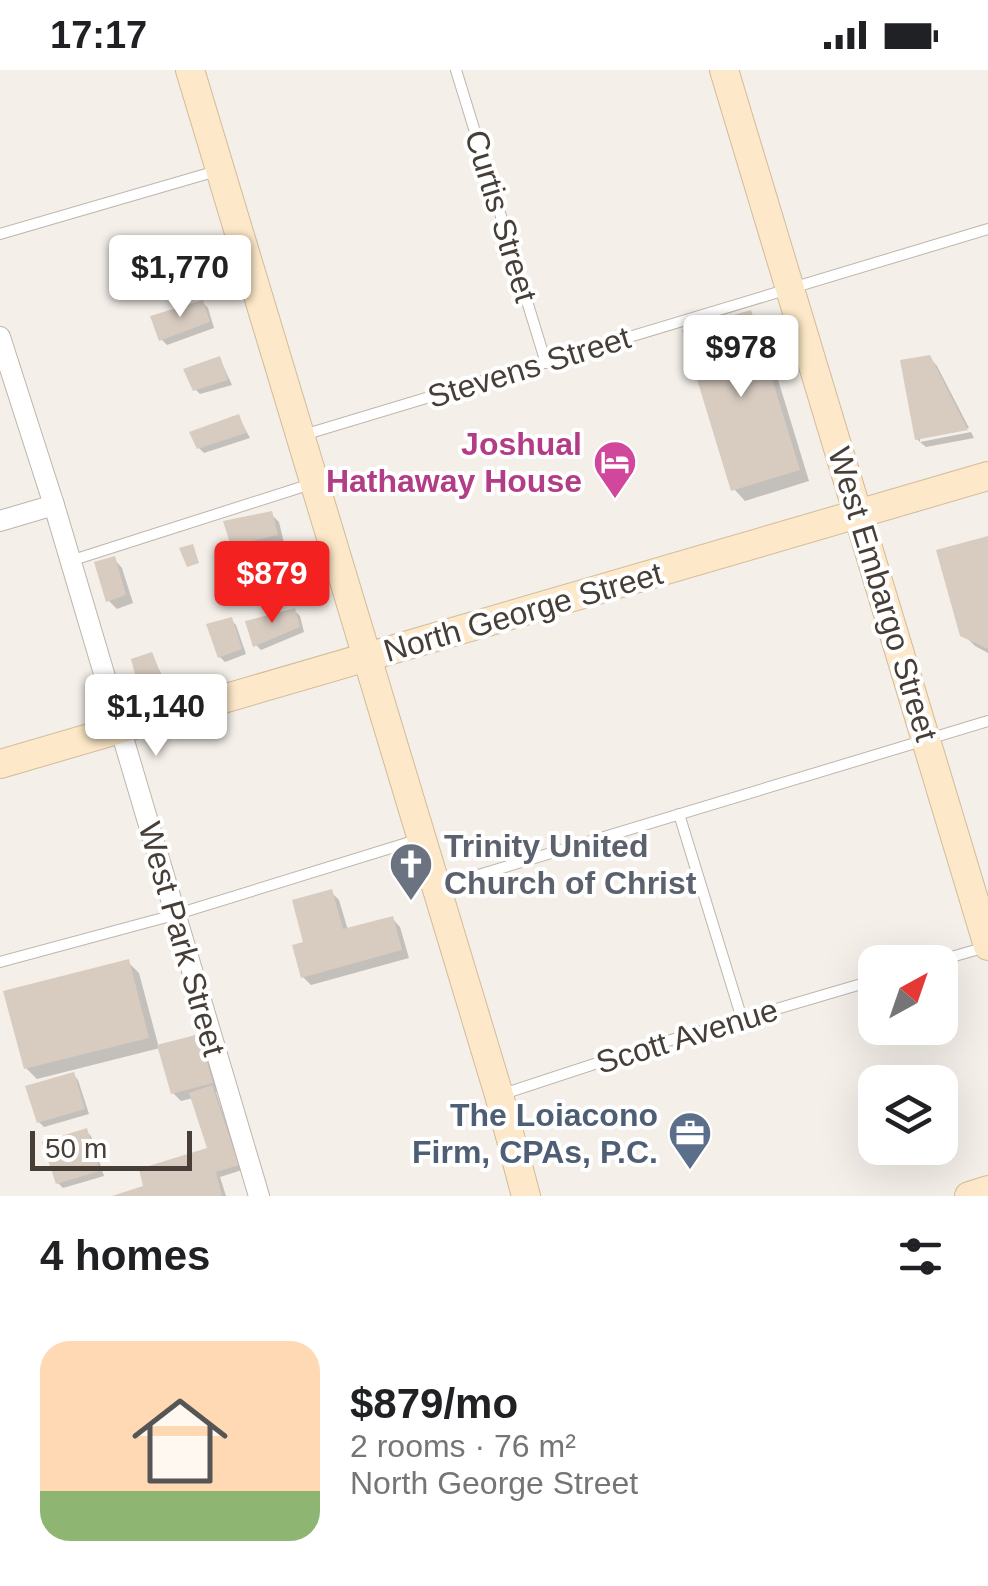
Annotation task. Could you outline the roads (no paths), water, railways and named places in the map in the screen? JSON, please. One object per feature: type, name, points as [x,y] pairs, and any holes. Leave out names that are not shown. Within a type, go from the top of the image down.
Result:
[{"type":"street","points":[[190,70],[499,1095],[526,1196]]},
{"type":"street","name":"West Embargo Street","points":[[724,70],[988,946]]},
{"type":"street","name":"West Park Street","points":[[0,337],[7,386],[54,505],[259,1196]]},
{"type":"street","name":"North George Street","points":[[0,764],[988,476]]},
{"type":"street","points":[[0,521],[54,505]]},
{"type":"street","points":[[969,1196],[988,1190]]},
{"type":"lane","name":"Curtis Street","points":[[456,70],[546,362]]},
{"type":"lane","points":[[0,234],[220,170]]},
{"type":"lane","name":"Stevens Street","points":[[299,436],[988,229]]},
{"type":"lane","points":[[69,562],[314,484]]},
{"type":"lane","points":[[436,891],[988,720]]},
{"type":"lane","points":[[679,814],[742,1019]]},
{"type":"lane","points":[[0,962],[174,915],[420,839]]},
{"type":"lane","points":[[958,955],[988,946]]},
{"type":"lane","name":"Scott Avenue","points":[[499,1095],[858,985]]},
{"type":"place","name":"Joshual Hathaway House","points":[[615,500]]},
{"type":"place","name":"Trinity United Church of Christ","points":[[411,902]]},
{"type":"place","name":"The Loiacono Firm, CPAs, P.C.","points":[[690,1171]]}]
